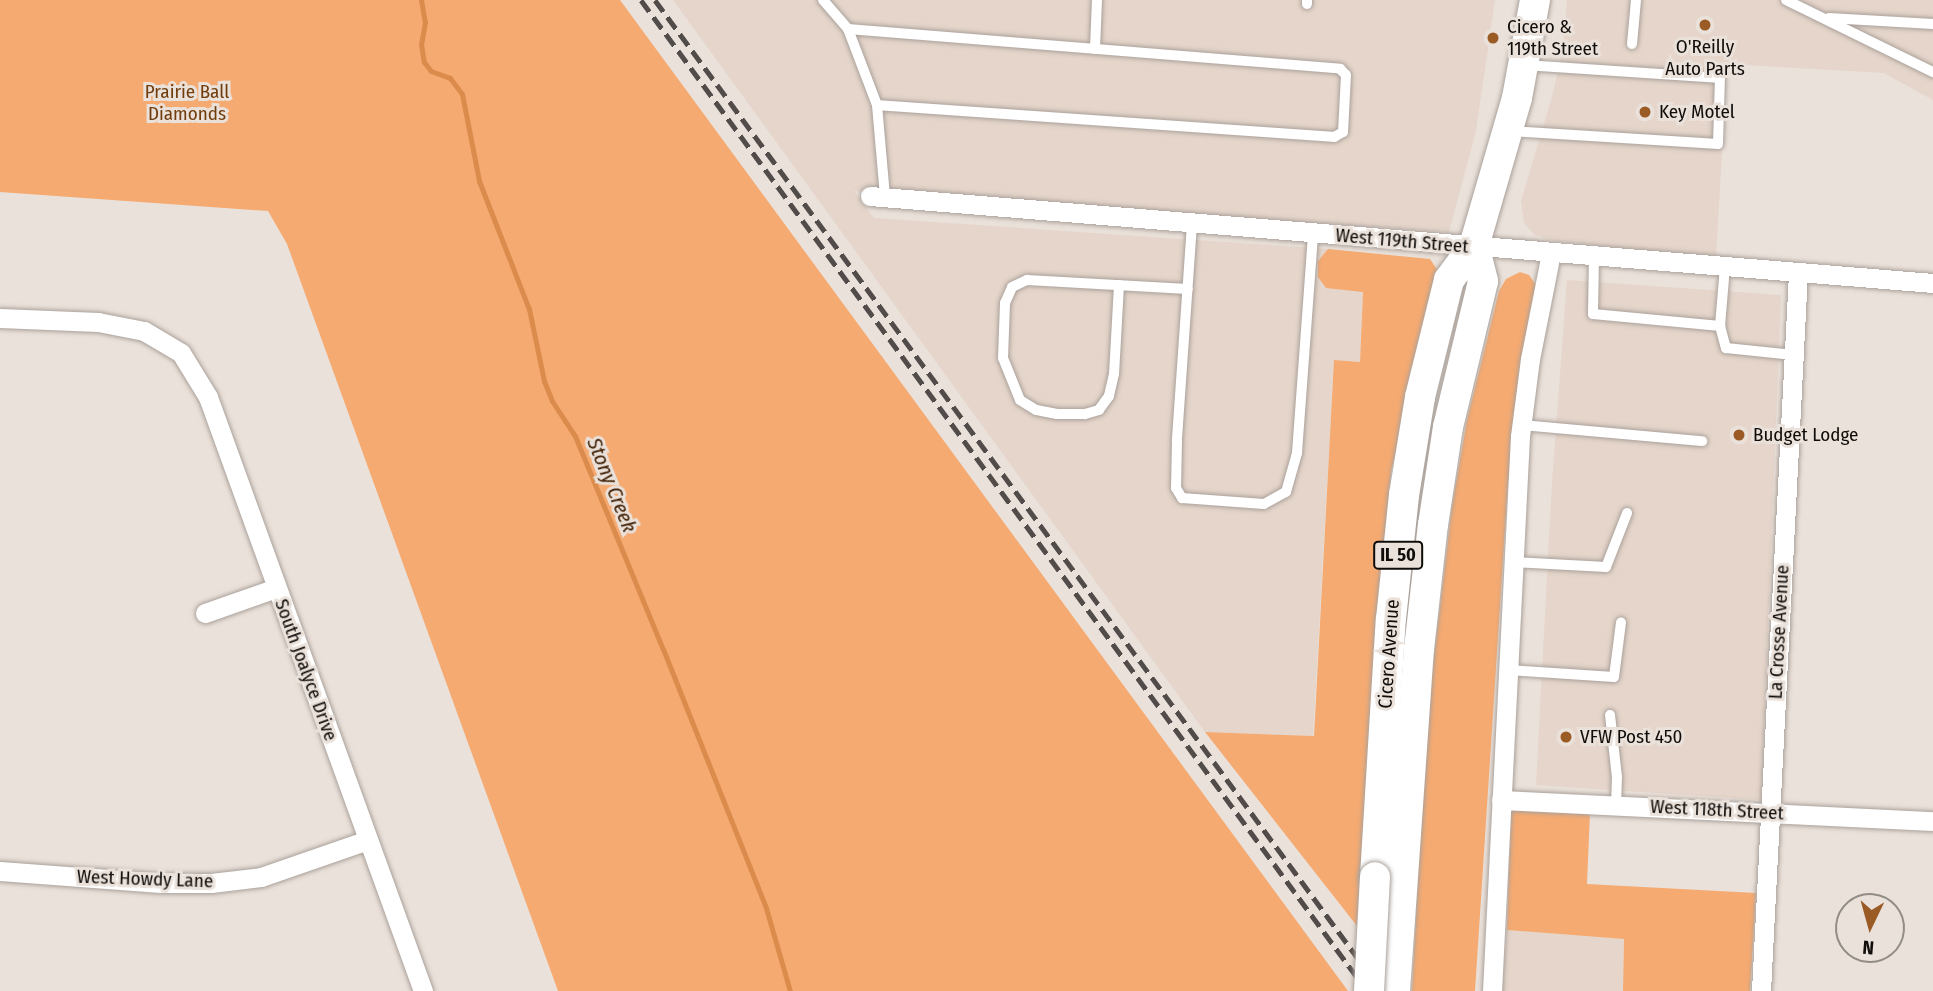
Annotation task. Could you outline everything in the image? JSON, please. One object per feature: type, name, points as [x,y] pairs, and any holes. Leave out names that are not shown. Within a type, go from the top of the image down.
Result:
[{"type":"main road","name":"Cicero Avenue","points":[[1369,991],[1391,619],[1404,495],[1420,397],[1448,280],[1474,246],[1507,130],[1537,5]]},
{"type":"main road","name":"Cicero Avenue","points":[[1395,991],[1419,649],[1433,525],[1448,427],[1483,281],[1474,246]]},
{"type":"street","name":"West 119th Street","points":[[878,197],[1933,282]]},
{"type":"street","points":[[1492,991],[1521,425],[1551,253]]},
{"type":"street","name":"La Crosse Avenue","points":[[1761,991],[1798,272]]},
{"type":"street","name":"South Joalyce Drive","points":[[0,318],[98,321],[145,331],[181,353],[208,397],[423,991]]},
{"type":"street","points":[[205,613],[276,588]]},
{"type":"street","name":"West 118th Street","points":[[1501,800],[1933,821]]},
{"type":"street","name":"West Howdy Lane","points":[[0,871],[161,883],[211,883],[261,877],[368,839]]},
{"type":"lane","points":[[824,0],[848,29],[877,105],[878,197]]},
{"type":"lane","points":[[1095,49],[1097,0]]},
{"type":"lane","points":[[1632,44],[1636,0]]},
{"type":"lane","points":[[1786,0],[1933,72]]},
{"type":"lane","points":[[1825,18],[1933,24]]},
{"type":"lane","points":[[848,29],[1340,69],[1346,75],[1343,132],[1334,138],[877,105]]},
{"type":"lane","points":[[1507,130],[1718,144],[1720,78],[1523,65]]},
{"type":"lane","points":[[1192,223],[1175,488],[1182,498],[1264,504],[1286,492],[1297,453],[1313,233]]},
{"type":"lane","points":[[1594,256],[1592,314],[1720,326]]},
{"type":"lane","points":[[1726,266],[1720,326],[1726,348],[1794,355]]},
{"type":"lane","points":[[1119,285],[1114,374],[1109,396],[1099,410],[1084,414],[1057,414],[1036,410],[1020,400],[1008,377],[1003,358],[1005,303],[1012,287],[1027,279],[1188,289]]},
{"type":"lane","points":[[1521,425],[1702,441]]},
{"type":"lane","points":[[1513,562],[1606,567],[1627,513]]},
{"type":"lane","points":[[1507,670],[1614,677],[1621,622]]},
{"type":"lane","points":[[1610,715],[1617,776],[1616,805]]},
{"type":"shaded area","points":[[673,0],[1495,0],[1476,131],[1449,232],[854,191],[874,218],[1328,249],[1318,261],[1363,291],[1360,362],[1334,360],[1313,736],[1205,732]]},
{"type":"shaded area","points":[[1567,0],[1933,0],[1933,100],[1884,73],[1727,64],[1716,258],[1550,240],[1535,235],[1524,223],[1521,201],[1552,97],[1563,49]]},
{"type":"shaded area","points":[[1567,280],[1781,295],[1761,800],[1536,785],[1552,483]]},
{"type":"shaded area","points":[[1507,930],[1624,939],[1623,991],[1502,991]]},
{"type":"green space","name":"Prairie Ball Diamonds","points":[[0,0],[620,0],[1348,991],[558,991],[287,244],[268,211],[0,192]]},
{"type":"green space","points":[[1328,249],[1430,259],[1438,271],[1391,472],[1374,649],[1357,926],[1205,732],[1314,736],[1334,360],[1360,362],[1363,292],[1326,288],[1318,277],[1318,261]]},
{"type":"green space","points":[[1520,272],[1529,275],[1536,285],[1508,483],[1475,991],[1412,991],[1427,716],[1452,506],[1467,420],[1499,291],[1506,279]]},
{"type":"green space","points":[[1511,809],[1590,812],[1587,884],[1756,893],[1750,991],[1623,991],[1624,939],[1507,930]]},
{"type":"waterway","name":"Stony Creek","points":[[421,0],[425,22],[421,44],[424,62],[431,71],[450,78],[462,94],[479,181],[529,309],[544,381],[552,401],[575,436],[663,649],[766,908],[790,991]]},
{"type":"railway","points":[[641,0],[1367,991]]},
{"type":"railway","points":[[655,0],[1382,991]]},
{"type":"place","name":"O'Reilly Auto Parts","points":[[1705,25]]},
{"type":"place","name":"Cicero & 119th Street","points":[[1493,38]]},
{"type":"place","name":"Key Motel","points":[[1645,112]]},
{"type":"place","name":"Budget Lodge","points":[[1739,435]]},
{"type":"place","name":"VFW Post 450","points":[[1566,737]]}]
